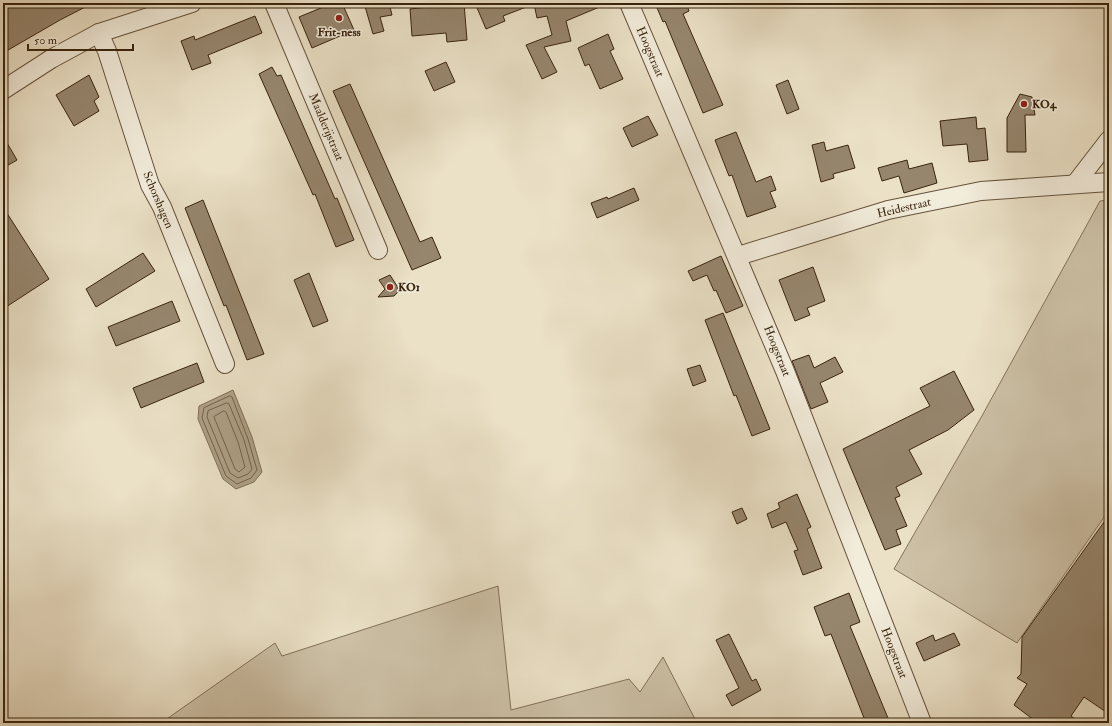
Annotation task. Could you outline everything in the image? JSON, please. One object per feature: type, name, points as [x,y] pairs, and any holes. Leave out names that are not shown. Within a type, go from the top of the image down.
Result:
[{"type":"street","points":[[3,90],[51,59],[100,33],[192,3]]},
{"type":"street","name":"Maalderijstraat","points":[[274,3],[378,250]]},
{"type":"street","name":"Hoogstraat","points":[[629,3],[738,256],[785,371],[910,705],[922,723]]},
{"type":"street","name":"Schorshagen","points":[[100,33],[150,185],[162,207],[224,364]]},
{"type":"street","points":[[1075,184],[1109,140]]},
{"type":"street","name":"Heidestraat","points":[[738,256],[888,210],[981,191],[1109,182]]},
{"type":"shaded area","points":[[1109,200],[1109,510],[1017,643],[894,569],[983,414],[1100,201]]},
{"type":"shaded area","points":[[498,586],[511,710],[629,679],[640,692],[663,657],[697,723],[161,723],[275,643],[282,656]]},
{"type":"water","points":[[233,390],[252,437],[262,472],[254,482],[236,489],[223,479],[198,419],[199,406]]},
{"type":"building","points":[[17,3],[93,3],[3,53],[3,11]]},
{"type":"building","points":[[333,3],[342,3],[354,30],[312,48],[299,17]]},
{"type":"building","points":[[364,3],[389,3],[392,15],[380,17],[384,31],[373,34]]},
{"type":"building","points":[[464,3],[467,40],[447,42],[446,33],[412,36],[410,9]]},
{"type":"building","points":[[475,3],[609,3],[566,21],[571,41],[544,47],[557,72],[542,79],[526,45],[552,35],[547,16],[537,18],[534,4],[503,16],[505,21],[486,29]]},
{"type":"building","points":[[655,3],[686,3],[689,11],[683,14],[723,105],[703,113],[665,21],[663,22]]},
{"type":"building","points":[[255,16],[262,33],[208,55],[211,63],[192,70],[181,41],[194,36],[195,40]]},
{"type":"building","points":[[608,34],[614,49],[610,51],[623,79],[600,89],[589,64],[585,66],[578,48]]},
{"type":"building","points":[[446,62],[455,82],[434,91],[425,71]]},
{"type":"building","points":[[272,67],[277,76],[281,75],[335,199],[337,198],[354,240],[336,247],[315,194],[313,195],[259,74]]},
{"type":"building","points":[[89,75],[99,97],[94,101],[99,111],[74,126],[56,95]]},
{"type":"building","points":[[788,80],[799,109],[787,114],[776,85]]},
{"type":"building","points":[[350,84],[420,242],[432,237],[441,258],[412,270],[333,91]]},
{"type":"building","points":[[1020,94],[1032,97],[1035,115],[1025,115],[1026,152],[1007,152],[1007,118]]},
{"type":"building","points":[[648,116],[658,135],[632,147],[623,128]]},
{"type":"building","points":[[976,117],[977,129],[985,128],[988,160],[969,162],[967,144],[943,146],[940,121]]},
{"type":"building","points":[[736,132],[756,182],[771,176],[776,190],[770,192],[776,207],[747,217],[732,175],[729,176],[715,140]]},
{"type":"building","points":[[3,136],[17,160],[3,168]]},
{"type":"building","points":[[824,142],[826,151],[848,145],[855,168],[833,174],[834,178],[821,182],[812,145]]},
{"type":"building","points":[[907,160],[909,169],[932,163],[937,183],[904,193],[899,176],[882,181],[878,168]]},
{"type":"building","points":[[634,188],[639,200],[597,218],[591,203],[607,197],[608,199]]},
{"type":"building","points":[[203,200],[264,354],[247,360],[226,305],[224,306],[185,208]]},
{"type":"building","points":[[3,207],[49,279],[3,309]]},
{"type":"building","points":[[143,253],[155,271],[96,307],[86,289]]},
{"type":"building","points":[[721,256],[743,306],[726,313],[716,290],[714,291],[707,275],[693,281],[688,271]]},
{"type":"building","points":[[813,267],[825,301],[807,308],[810,315],[795,321],[779,280]]},
{"type":"building","points":[[309,273],[328,321],[313,327],[294,280]]},
{"type":"building","name":"KO1","points":[[390,275],[397,286],[398,292],[394,296],[378,297],[385,289],[379,280]]},
{"type":"building","points":[[172,301],[180,321],[116,346],[108,327]]},
{"type":"building","points":[[723,313],[770,429],[752,436],[736,395],[734,396],[705,320]]},
{"type":"building","points":[[809,355],[814,368],[835,357],[843,372],[820,383],[828,402],[811,409],[792,361]]},
{"type":"building","points":[[197,363],[204,382],[141,408],[133,388]]},
{"type":"building","points":[[700,365],[706,381],[693,386],[687,369]]},
{"type":"building","points":[[954,371],[974,410],[948,430],[909,450],[922,474],[896,487],[900,496],[895,498],[907,526],[896,530],[901,544],[885,550],[843,449],[930,406],[920,388]]},
{"type":"building","points":[[797,494],[811,527],[807,529],[822,568],[803,575],[794,551],[798,550],[786,522],[772,528],[767,514],[780,508],[778,503]]},
{"type":"building","points":[[742,508],[747,519],[737,524],[732,512]]},
{"type":"building","points":[[1109,515],[1109,714],[1084,697],[1071,716],[1080,723],[1038,723],[1014,705],[1027,684],[1017,678],[1021,674],[1022,637]]},
{"type":"building","points":[[849,593],[860,622],[850,626],[890,723],[866,723],[831,634],[825,636],[814,607]]},
{"type":"building","points":[[954,633],[960,645],[924,661],[916,643],[933,635],[935,641]]},
{"type":"building","points":[[729,634],[752,681],[756,679],[761,690],[732,706],[726,695],[739,688],[716,640]]},
{"type":"place","name":"Frit-ness","points":[[339,18]]},
{"type":"place","name":"KO4","points":[[1024,104]]},
{"type":"place","name":"KO1","points":[[390,287]]}]
